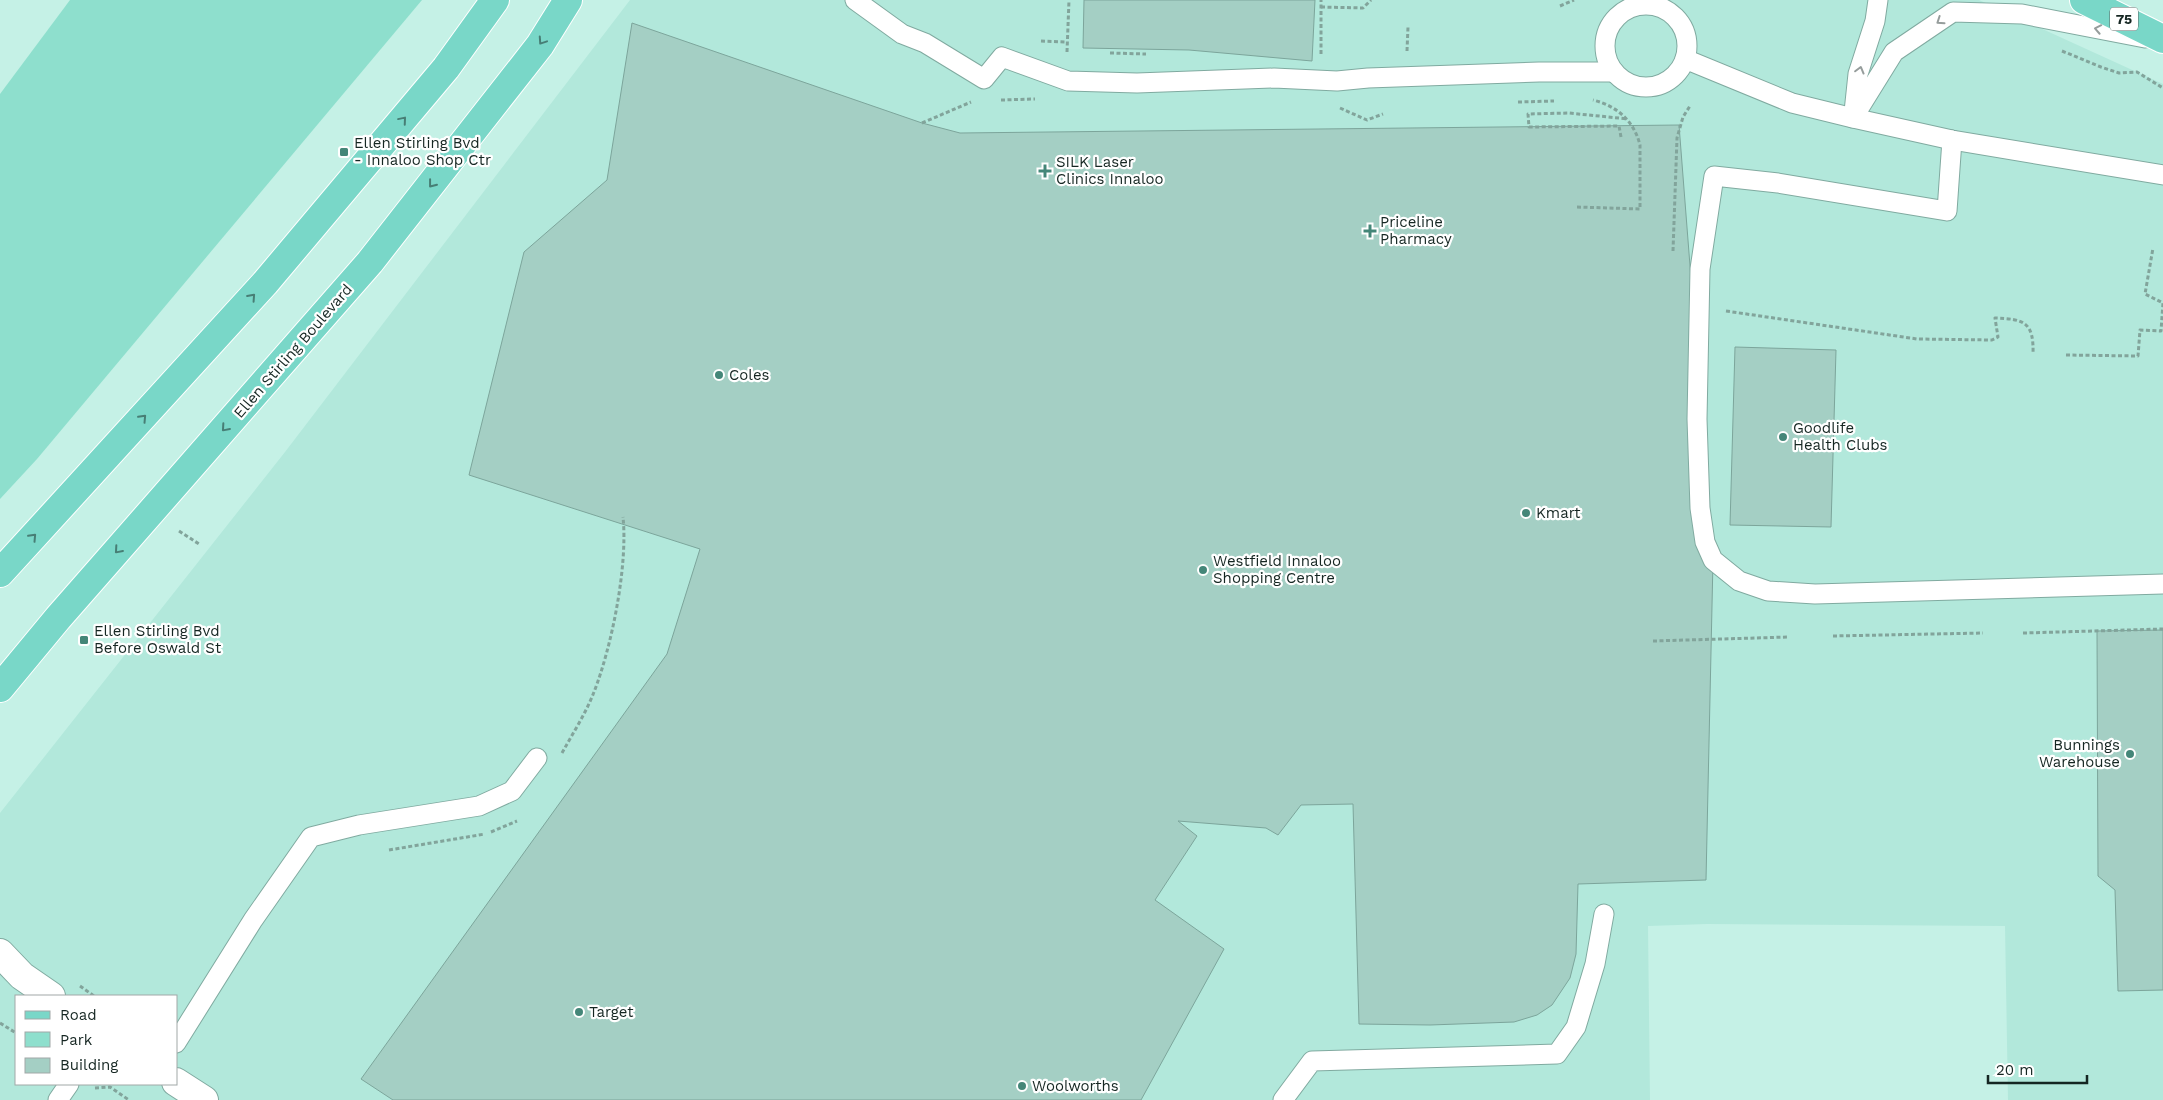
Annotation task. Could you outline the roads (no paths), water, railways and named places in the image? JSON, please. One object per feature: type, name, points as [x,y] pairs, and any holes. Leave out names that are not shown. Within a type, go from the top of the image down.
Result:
[{"type":"main road","points":[[0,573],[265,283],[446,68],[495,0]]},
{"type":"main road","name":"Ellen Stirling Boulevard","points":[[0,688],[58,618],[370,262],[540,45],[568,0]]},
{"type":"main road","name":"75","points":[[2084,0],[2163,40]]},
{"type":"street","points":[[0,953],[11,976],[49,995]]},
{"type":"street","points":[[178,1083],[204,1100]]},
{"type":"lane","points":[[855,0],[902,34],[925,43],[984,79],[1002,57],[1068,81],[1137,83],[1274,78],[1337,81],[1368,78],[1539,72],[1614,72]]},
{"type":"lane","points":[[1853,118],[1858,74],[1875,21],[1878,0]]},
{"type":"lane","points":[[1660,4],[1680,22],[1685,36],[1685,59],[1670,79],[1658,85],[1643,87],[1627,83],[1614,72],[1607,60],[1604,46],[1607,32],[1619,14],[1632,7],[1660,4]]},
{"type":"lane","points":[[1853,118],[1894,52],[1952,12],[2022,14],[2163,40]]},
{"type":"lane","points":[[1685,59],[1792,104],[1952,140],[2163,175]]},
{"type":"lane","points":[[1952,140],[1947,211],[1778,183],[1714,176],[1700,269],[1697,419],[1700,508],[1704,542],[1713,560],[1739,581],[1768,591],[1815,594],[2163,584]]},
{"type":"lane","points":[[178,1040],[253,920],[311,837],[359,825],[479,806],[512,791],[537,758]]},
{"type":"lane","points":[[1283,1100],[1312,1061],[1556,1054],[1576,1027],[1595,964],[1604,914]]},
{"type":"lane","points":[[58,1100],[68,1085]]},
{"type":"place","name":"Ellen Stirling Bvd - Innaloo Shop Ctr","points":[[344,152]]},
{"type":"place","name":"SILK Laser Clinics Innaloo","points":[[1045,171]]},
{"type":"place","name":"Priceline Pharmacy","points":[[1370,231]]},
{"type":"place","name":"Coles","points":[[719,375]]},
{"type":"place","name":"Goodlife Health Clubs","points":[[1783,437]]},
{"type":"place","name":"Kmart","points":[[1526,513]]},
{"type":"place","name":"Westfield Innaloo Shopping Centre","points":[[1203,570]]},
{"type":"place","name":"Ellen Stirling Bvd Before Oswald St","points":[[84,640]]},
{"type":"place","name":"Bunnings Warehouse","points":[[2130,754]]},
{"type":"place","name":"Target","points":[[579,1012]]},
{"type":"place","name":"Woolworths","points":[[1022,1086]]}]
